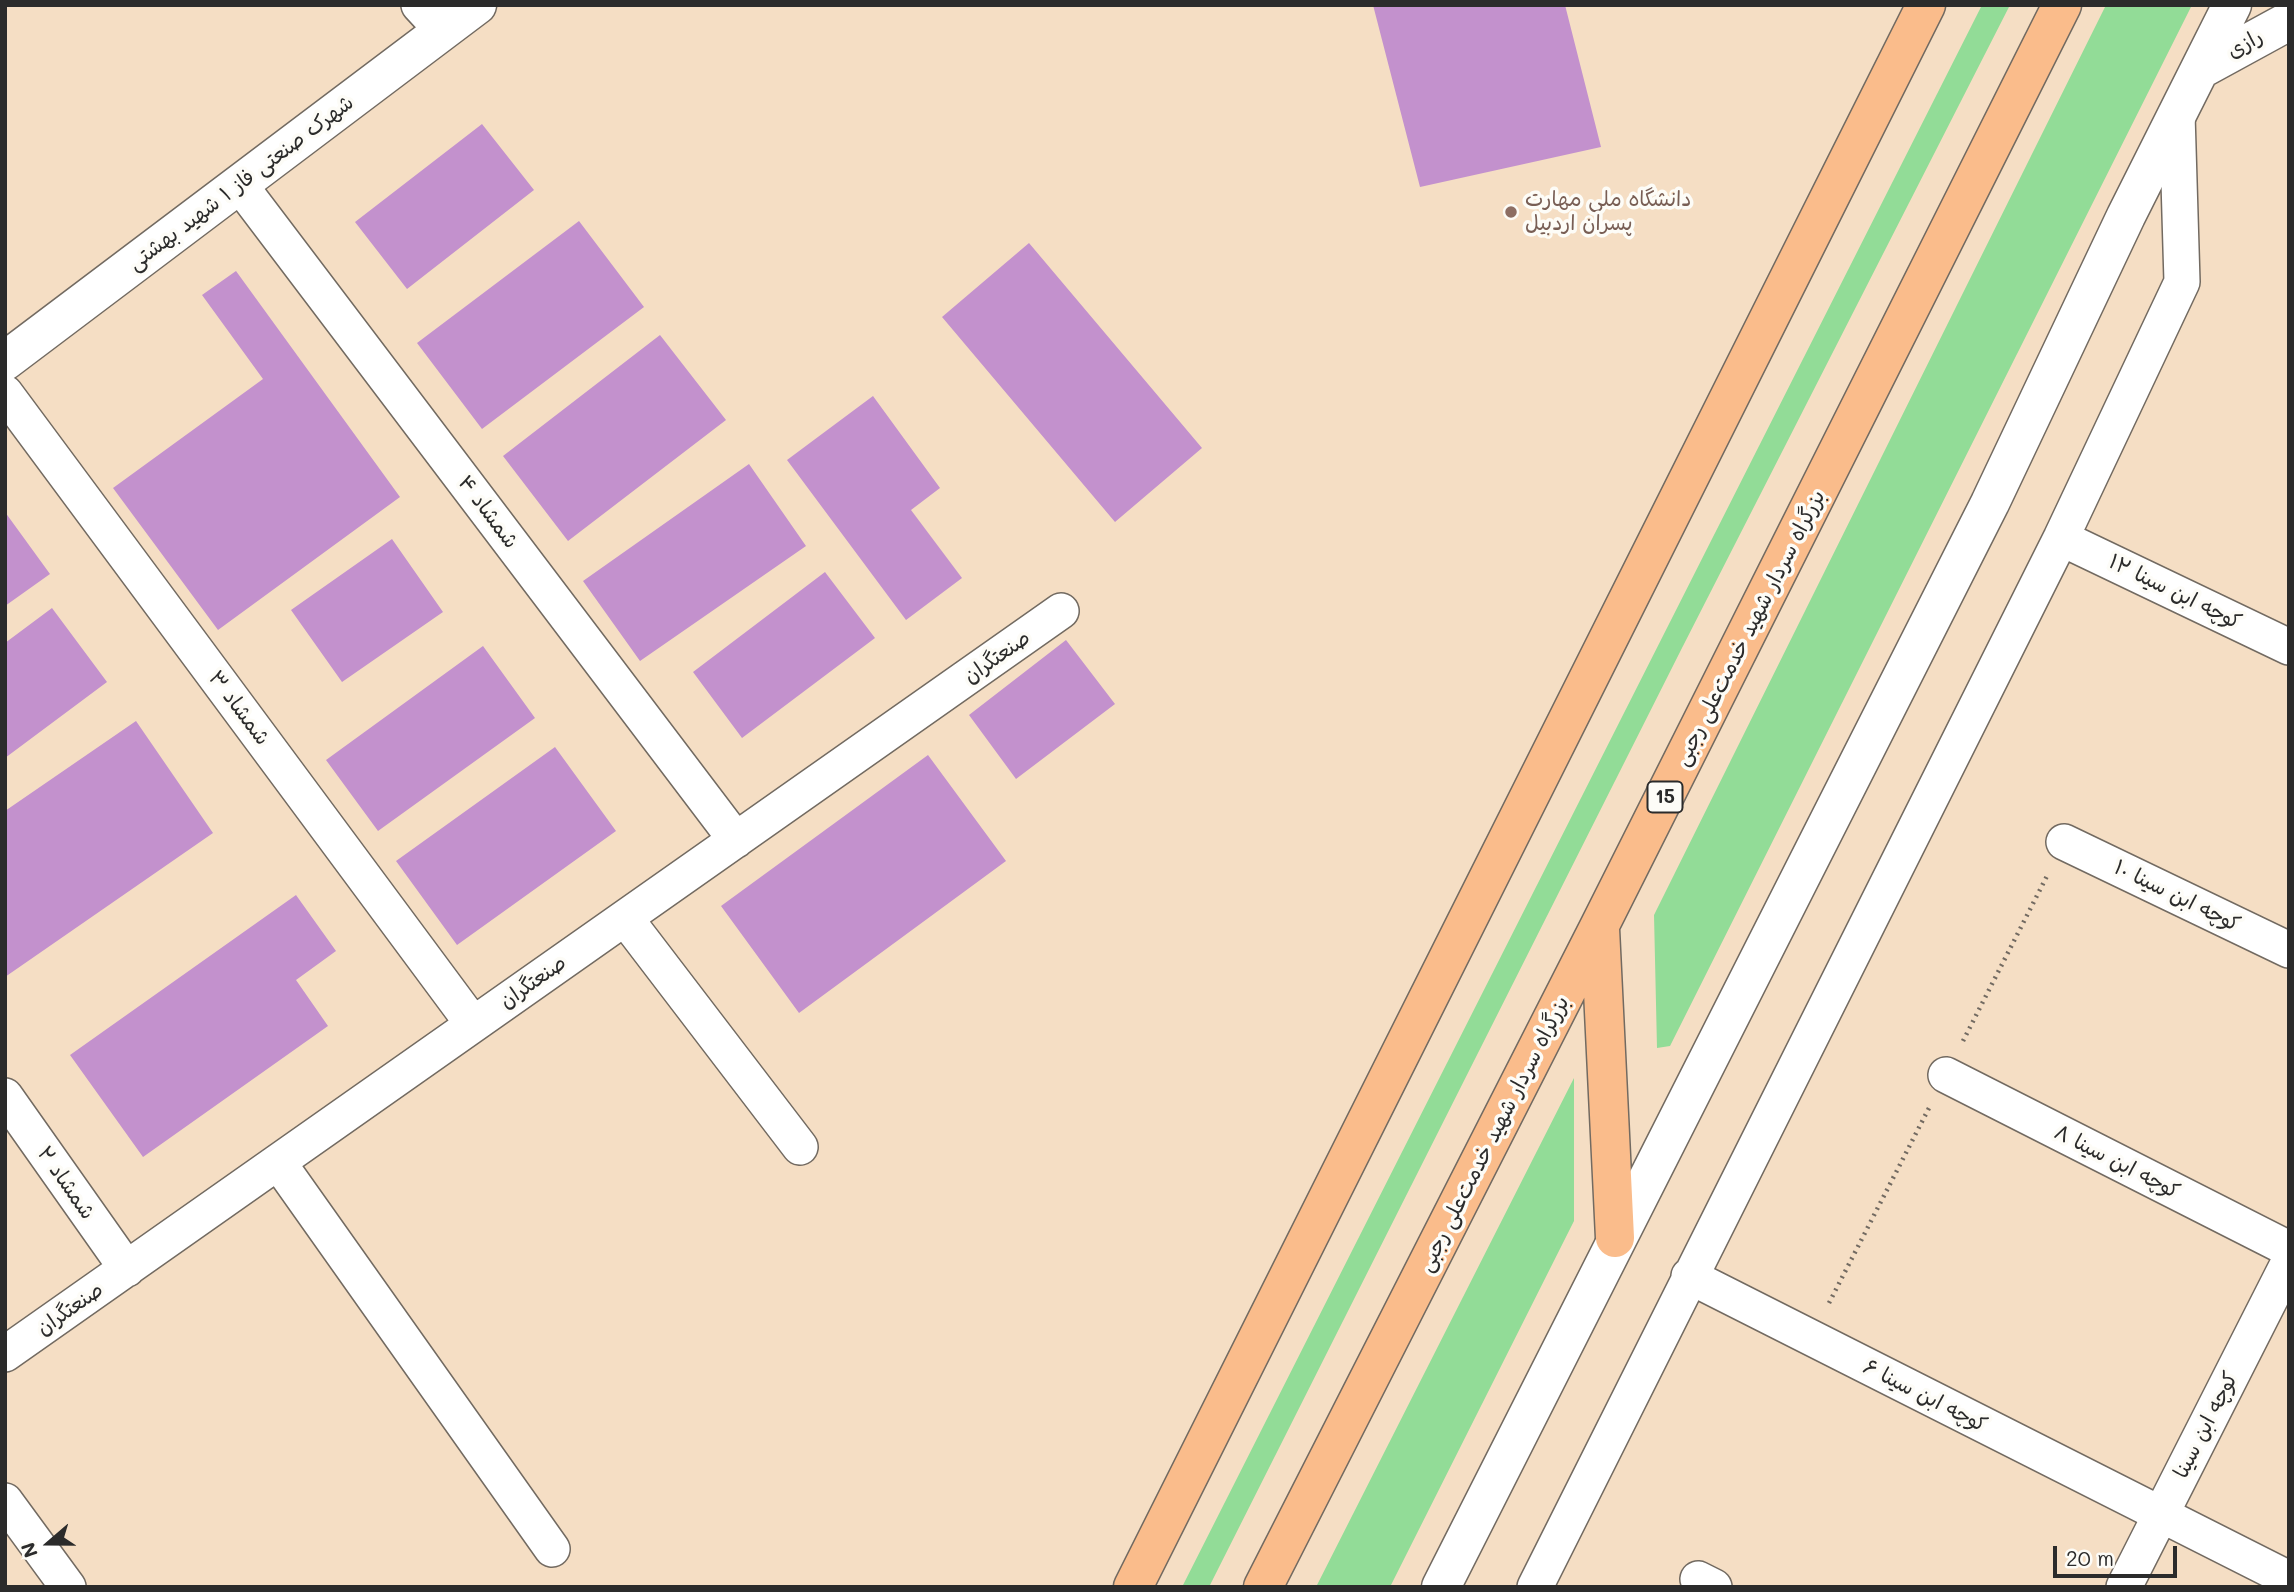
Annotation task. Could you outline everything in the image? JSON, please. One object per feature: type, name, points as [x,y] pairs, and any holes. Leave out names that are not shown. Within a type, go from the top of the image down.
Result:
[{"type":"highway","points":[[1133,1587],[1926,5]]},
{"type":"highway","name":"بزرگراه سردار شهید خدمت‌علی رجبی","points":[[1263,1587],[1600,927],[2062,5]]},
{"type":"highway","points":[[1600,927],[1615,1238]]},
{"type":"street","name":"شهرک صنعتی فاز ۱ شهید بهشتی","points":[[5,361],[239,184],[431,18],[477,5]]},
{"type":"street","points":[[1441,1587],[1615,1238],[1983,516],[2232,5]]},
{"type":"street","name":"رازی","points":[[2201,69],[2289,20]]},
{"type":"street","points":[[1535,1587],[2061,538],[2182,282],[2178,114]]},
{"type":"street","name":"شمشاد ۴","points":[[239,184],[736,840]]},
{"type":"street","name":"شمشاد ۳","points":[[5,393],[473,1024]]},
{"type":"street","name":"کوچه ابن سینا ۱۲","points":[[2061,538],[2289,647]]},
{"type":"street","name":"صنعتگران","points":[[5,1354],[1061,611]]},
{"type":"street","name":"کوچه ابن سینا ۱۰","points":[[2064,842],[2289,950]]},
{"type":"street","points":[[625,918],[800,1147]]},
{"type":"street","name":"کوچه ابن سینا ۸","points":[[1946,1075],[2289,1249]]},
{"type":"street","name":"شمشاد ۲","points":[[5,1096],[127,1269]]},
{"type":"street","points":[[278,1162],[552,1549]]},
{"type":"street","name":"کوچه ابن سینا","points":[[2124,1587],[2289,1262]]},
{"type":"street","name":"کوچه ابن سینا ۶","points":[[1689,1276],[2289,1579]]},
{"type":"street","points":[[5,1501],[68,1587]]},
{"type":"green space","points":[[1982,5],[2010,5],[1683,646],[1209,1587],[1182,1587]]},
{"type":"green space","points":[[2106,5],[2192,5],[1670,1046],[1657,1048],[1654,915]]},
{"type":"green space","points":[[1574,1078],[1574,1221],[1390,1587],[1316,1587]]},
{"type":"building","points":[[1373,5],[1565,5],[1601,147],[1420,187]]},
{"type":"building","points":[[482,124],[534,190],[407,289],[355,222]]},
{"type":"building","points":[[579,221],[644,307],[482,429],[417,343]]},
{"type":"building","points":[[1029,243],[1202,448],[1115,522],[942,317]]},
{"type":"building","points":[[236,271],[400,497],[218,630],[113,488],[263,379],[202,295]]},
{"type":"building","points":[[660,335],[726,420],[568,541],[503,456]]},
{"type":"building","points":[[873,396],[940,488],[911,510],[962,578],[906,620],[787,460]]},
{"type":"building","points":[[749,464],[806,546],[640,661],[583,581]]},
{"type":"building","points":[[5,512],[50,574],[5,606]]},
{"type":"building","points":[[392,539],[443,612],[342,682],[291,610]]},
{"type":"building","points":[[825,572],[875,638],[742,738],[693,672]]},
{"type":"building","points":[[52,608],[107,682],[5,758],[5,643]]},
{"type":"building","points":[[1066,640],[1115,704],[1016,779],[969,715]]},
{"type":"building","points":[[483,646],[535,718],[378,831],[326,760]]},
{"type":"building","points":[[136,721],[213,833],[5,977],[5,811]]},
{"type":"building","points":[[555,747],[616,831],[457,945],[396,861]]},
{"type":"building","points":[[928,755],[1006,861],[799,1013],[721,906]]},
{"type":"building","points":[[296,895],[336,951],[296,980],[328,1026],[143,1157],[70,1055]]},
{"type":"place","name":"دانشگاه ملی مهارت پسران اردبیل","points":[[1511,212]]}]
